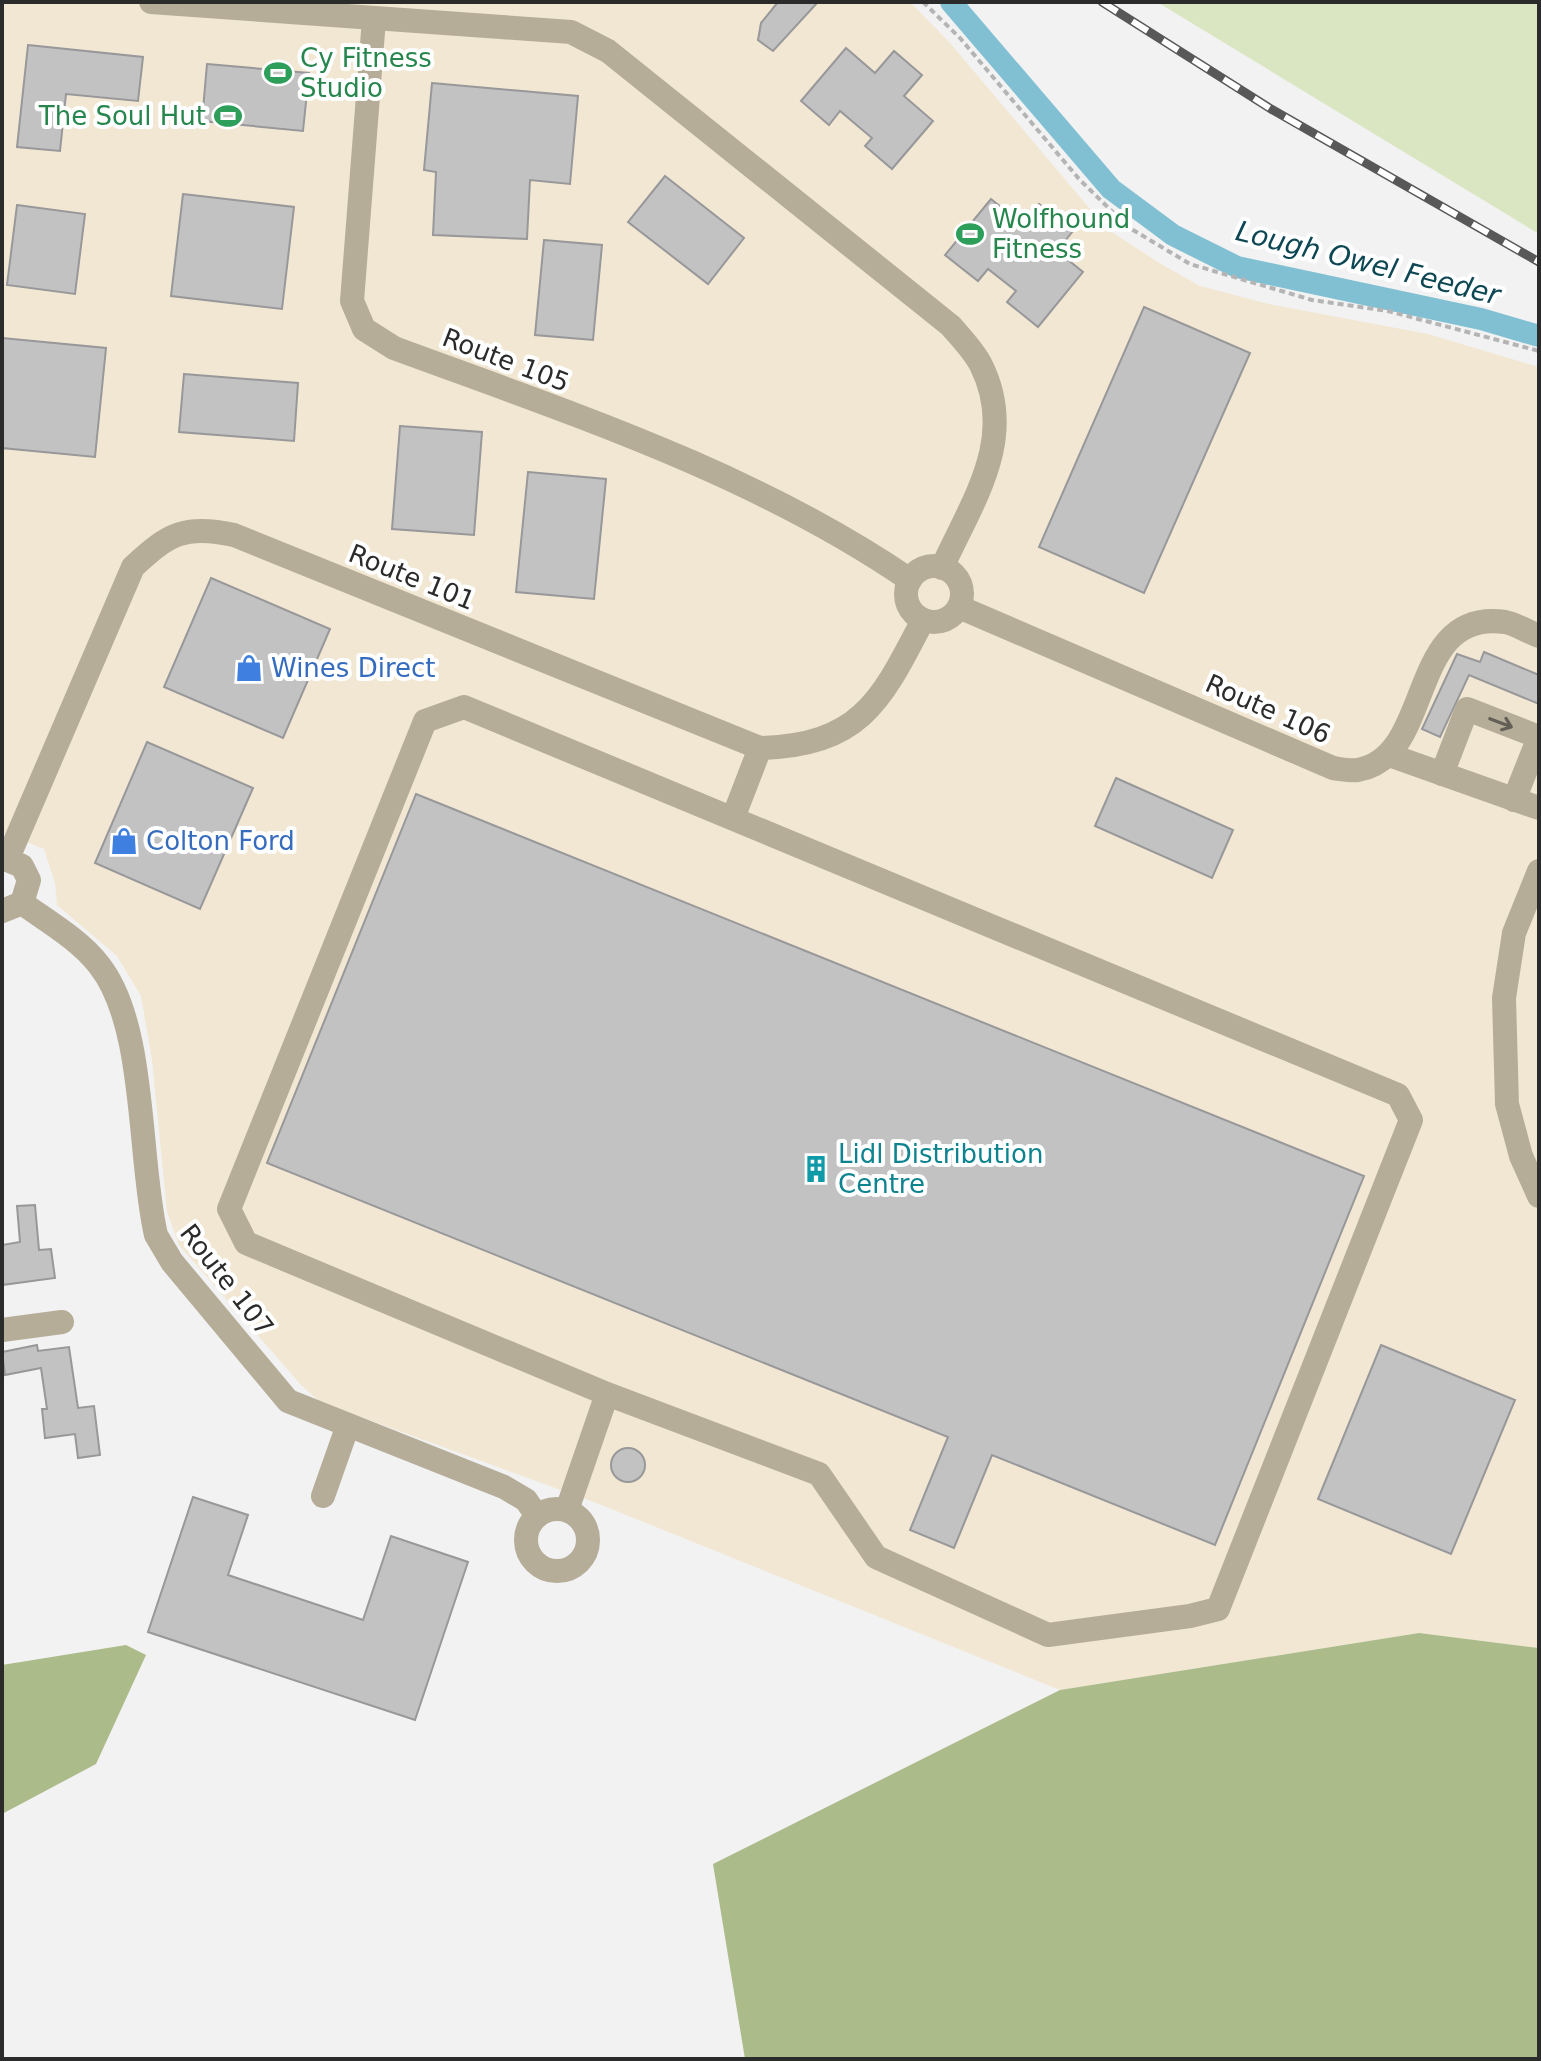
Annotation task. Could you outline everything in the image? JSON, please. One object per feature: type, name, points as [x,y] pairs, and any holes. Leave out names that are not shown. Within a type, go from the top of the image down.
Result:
[{"type":"street","points":[[151,2],[571,32],[608,51],[951,326],[981,363],[996,406],[993,455],[942,568]]},
{"type":"street","name":"Route 105","points":[[374,19],[352,301],[364,329],[394,348],[719,473],[879,559],[910,580]]},
{"type":"street","name":"Route 101","points":[[5,858],[133,567],[161,541],[203,528],[234,535],[760,748],[797,747],[849,727],[886,690],[923,620]]},
{"type":"street","points":[[942,568],[959,583],[959,607],[939,622],[923,620],[915,615],[906,598],[910,580],[924,569],[942,568]]},
{"type":"street","name":"Route 106","points":[[959,607],[1333,768],[1358,770],[1389,755]]},
{"type":"street","points":[[1539,636],[1506,622],[1470,623],[1439,650],[1404,731],[1389,755],[1539,808]]},
{"type":"street","points":[[464,707],[1398,1095],[1411,1120],[1218,1609],[1190,1616],[1048,1635],[876,1557],[819,1474],[607,1394],[246,1243],[229,1209],[425,721],[464,707]]},
{"type":"street","points":[[1442,774],[1467,709],[1539,737],[1514,800]]},
{"type":"street","points":[[733,818],[760,748]]},
{"type":"street","points":[[5,858],[22,866],[29,880],[12,907]]},
{"type":"street","points":[[1539,871],[1514,933],[1504,998],[1507,1104],[1521,1156],[1539,1196]]},
{"type":"street","name":"Route 107","points":[[12,907],[99,964],[120,1002],[130,1042],[156,1235],[172,1262],[288,1401],[504,1487],[526,1500],[537,1516]]},
{"type":"street","points":[[2,1330],[62,1322]]},
{"type":"street","points":[[567,1510],[607,1394]]},
{"type":"street","points":[[323,1496],[348,1425]]},
{"type":"street","points":[[546,1510],[567,1510],[583,1522],[588,1543],[580,1562],[562,1571],[542,1568],[528,1553],[526,1533],[537,1516],[546,1510]]},
{"type":"path","points":[[923,2],[960,38],[1079,179],[1118,217],[1190,264],[1284,293],[1388,311],[1539,351]]},
{"type":"shaded area","points":[[2,2],[910,2],[950,43],[1107,229],[1161,264],[1200,286],[1269,304],[1428,334],[1539,367],[1539,1648],[1419,1633],[1060,1690],[599,1504],[320,1402],[301,1385],[179,1245],[167,1212],[152,1060],[141,996],[117,956],[57,905],[55,883],[44,849],[2,832]]},
{"type":"green space","points":[[1157,2],[1539,2],[1539,234]]},
{"type":"green space","points":[[1419,1633],[1539,1648],[1539,2059],[745,2059],[713,1864],[1060,1690]]},
{"type":"green space","points":[[126,1645],[146,1655],[96,1764],[2,1814],[2,1665]]},
{"type":"building","points":[[778,2],[818,2],[773,51],[758,40],[761,23]]},
{"type":"building","points":[[28,45],[143,57],[138,101],[66,94],[60,151],[17,147]]},
{"type":"building","points":[[846,48],[875,73],[894,51],[922,75],[904,96],[933,121],[892,169],[865,146],[872,138],[840,111],[829,125],[801,101]]},
{"type":"building","points":[[207,64],[309,73],[303,131],[202,121]]},
{"type":"building","points":[[432,83],[578,96],[570,184],[530,180],[527,239],[433,235],[436,172],[424,170]]},
{"type":"building","points":[[665,176],[744,238],[708,284],[628,222]]},
{"type":"building","points":[[183,194],[294,207],[282,309],[171,296]]},
{"type":"building","points":[[991,199],[1022,224],[1039,204],[1073,231],[1057,251],[1083,272],[1038,327],[1007,302],[1016,291],[988,269],[978,281],[945,255]]},
{"type":"building","points":[[17,205],[85,214],[75,294],[7,285]]},
{"type":"building","points":[[544,240],[602,245],[593,340],[535,335]]},
{"type":"building","points":[[1144,307],[1250,353],[1144,593],[1039,547]]},
{"type":"building","points":[[2,338],[106,348],[95,457],[2,448]]},
{"type":"building","points":[[184,374],[298,383],[294,441],[179,432]]},
{"type":"building","points":[[400,426],[482,432],[474,535],[392,529]]},
{"type":"building","points":[[528,472],[606,479],[594,599],[516,592]]},
{"type":"building","points":[[211,578],[330,629],[283,738],[164,687]]},
{"type":"building","points":[[1484,652],[1539,675],[1539,704],[1469,675],[1440,737],[1422,729],[1457,654],[1480,662]]},
{"type":"building","points":[[147,742],[253,788],[200,909],[95,863]]},
{"type":"building","points":[[1116,778],[1233,830],[1212,878],[1095,826]]},
{"type":"building","name":"Lidl Distribution Centre","points":[[416,794],[1364,1176],[1215,1545],[992,1455],[954,1548],[910,1530],[948,1437],[267,1163]]},
{"type":"building","points":[[35,1205],[39,1250],[51,1249],[55,1278],[2,1285],[2,1245],[20,1242],[17,1206]]},
{"type":"building","points":[[37,1345],[38,1351],[69,1347],[78,1408],[94,1406],[100,1455],[78,1458],[75,1434],[45,1438],[42,1409],[47,1409],[41,1368],[5,1375],[2,1352]]},
{"type":"building","points":[[1381,1345],[1515,1400],[1451,1554],[1318,1499]]},
{"type":"building","points":[[628,1448],[640,1453],[645,1465],[640,1477],[628,1482],[616,1477],[611,1465],[616,1453]]},
{"type":"building","points":[[193,1497],[248,1515],[228,1575],[363,1620],[391,1536],[468,1562],[415,1720],[148,1632]]},
{"type":"waterway","name":"Lough Owel Feeder","points":[[951,2],[1111,189],[1173,235],[1237,267],[1481,319],[1539,336]]},
{"type":"railway","points":[[1102,2],[1271,109],[1539,262]]},
{"type":"place","name":"Cy Fitness Studio","points":[[278,73]]},
{"type":"place","name":"The Soul Hut","points":[[228,116]]},
{"type":"place","name":"Wolfhound Fitness","points":[[970,234]]},
{"type":"place","name":"Wines Direct","points":[[249,668]]},
{"type":"place","name":"Colton Ford","points":[[124,841]]},
{"type":"place","name":"Lidl Distribution Centre","points":[[816,1169]]}]
